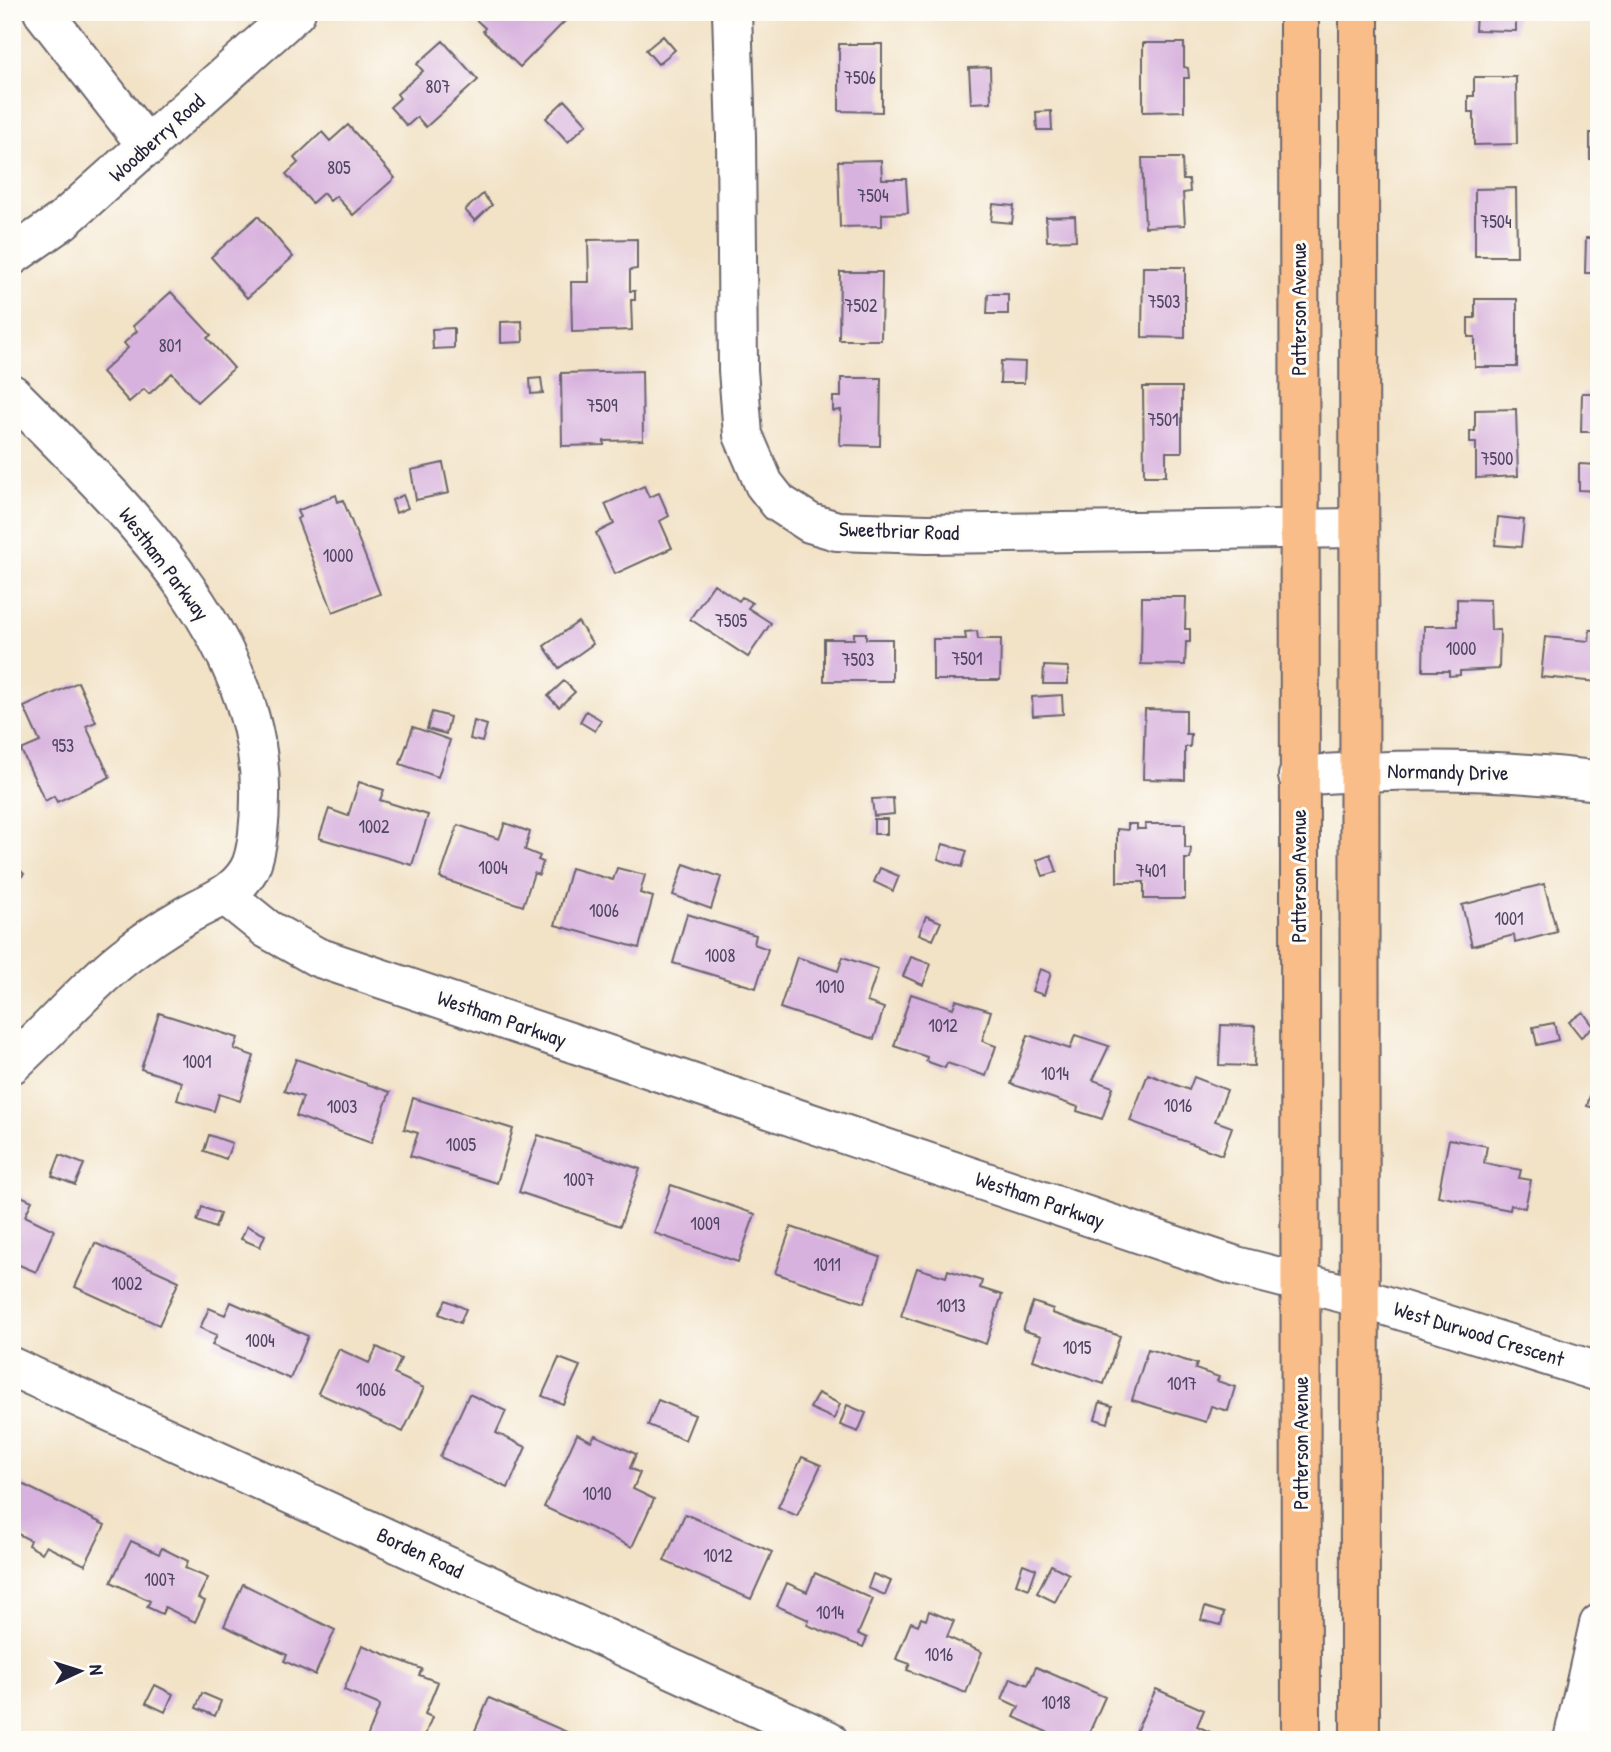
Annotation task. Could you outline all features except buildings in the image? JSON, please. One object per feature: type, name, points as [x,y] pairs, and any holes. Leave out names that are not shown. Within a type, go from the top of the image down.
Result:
[{"type":"main road","name":"Patterson Avenue","points":[[1299,12],[1301,1740]]},
{"type":"main road","points":[[1359,12],[1360,1740]]},
{"type":"street","points":[[43,12],[148,148]]},
{"type":"street","name":"Woodberry Road","points":[[12,256],[62,221],[148,148],[296,12]]},
{"type":"street","name":"Sweetbriar Road","points":[[732,12],[738,370],[743,435],[764,484],[779,503],[810,523],[837,531],[927,534],[1359,528]]},
{"type":"street","name":"Westham Parkway","points":[[12,394],[104,487],[185,586],[212,627],[242,694],[255,731],[261,784],[260,823],[249,870],[226,895],[267,929],[317,957],[1236,1266],[1358,1297]]},
{"type":"street","name":"Normandy Drive","points":[[1298,776],[1358,771],[1506,772],[1599,782]]},
{"type":"street","points":[[12,1064],[122,959],[184,916],[226,895]]},
{"type":"street","name":"West Durwood Crescent","points":[[1358,1297],[1599,1372]]},
{"type":"street","name":"Borden Road","points":[[12,1367],[828,1740]]},
{"type":"street","points":[[1582,1726],[1599,1624]]}]
